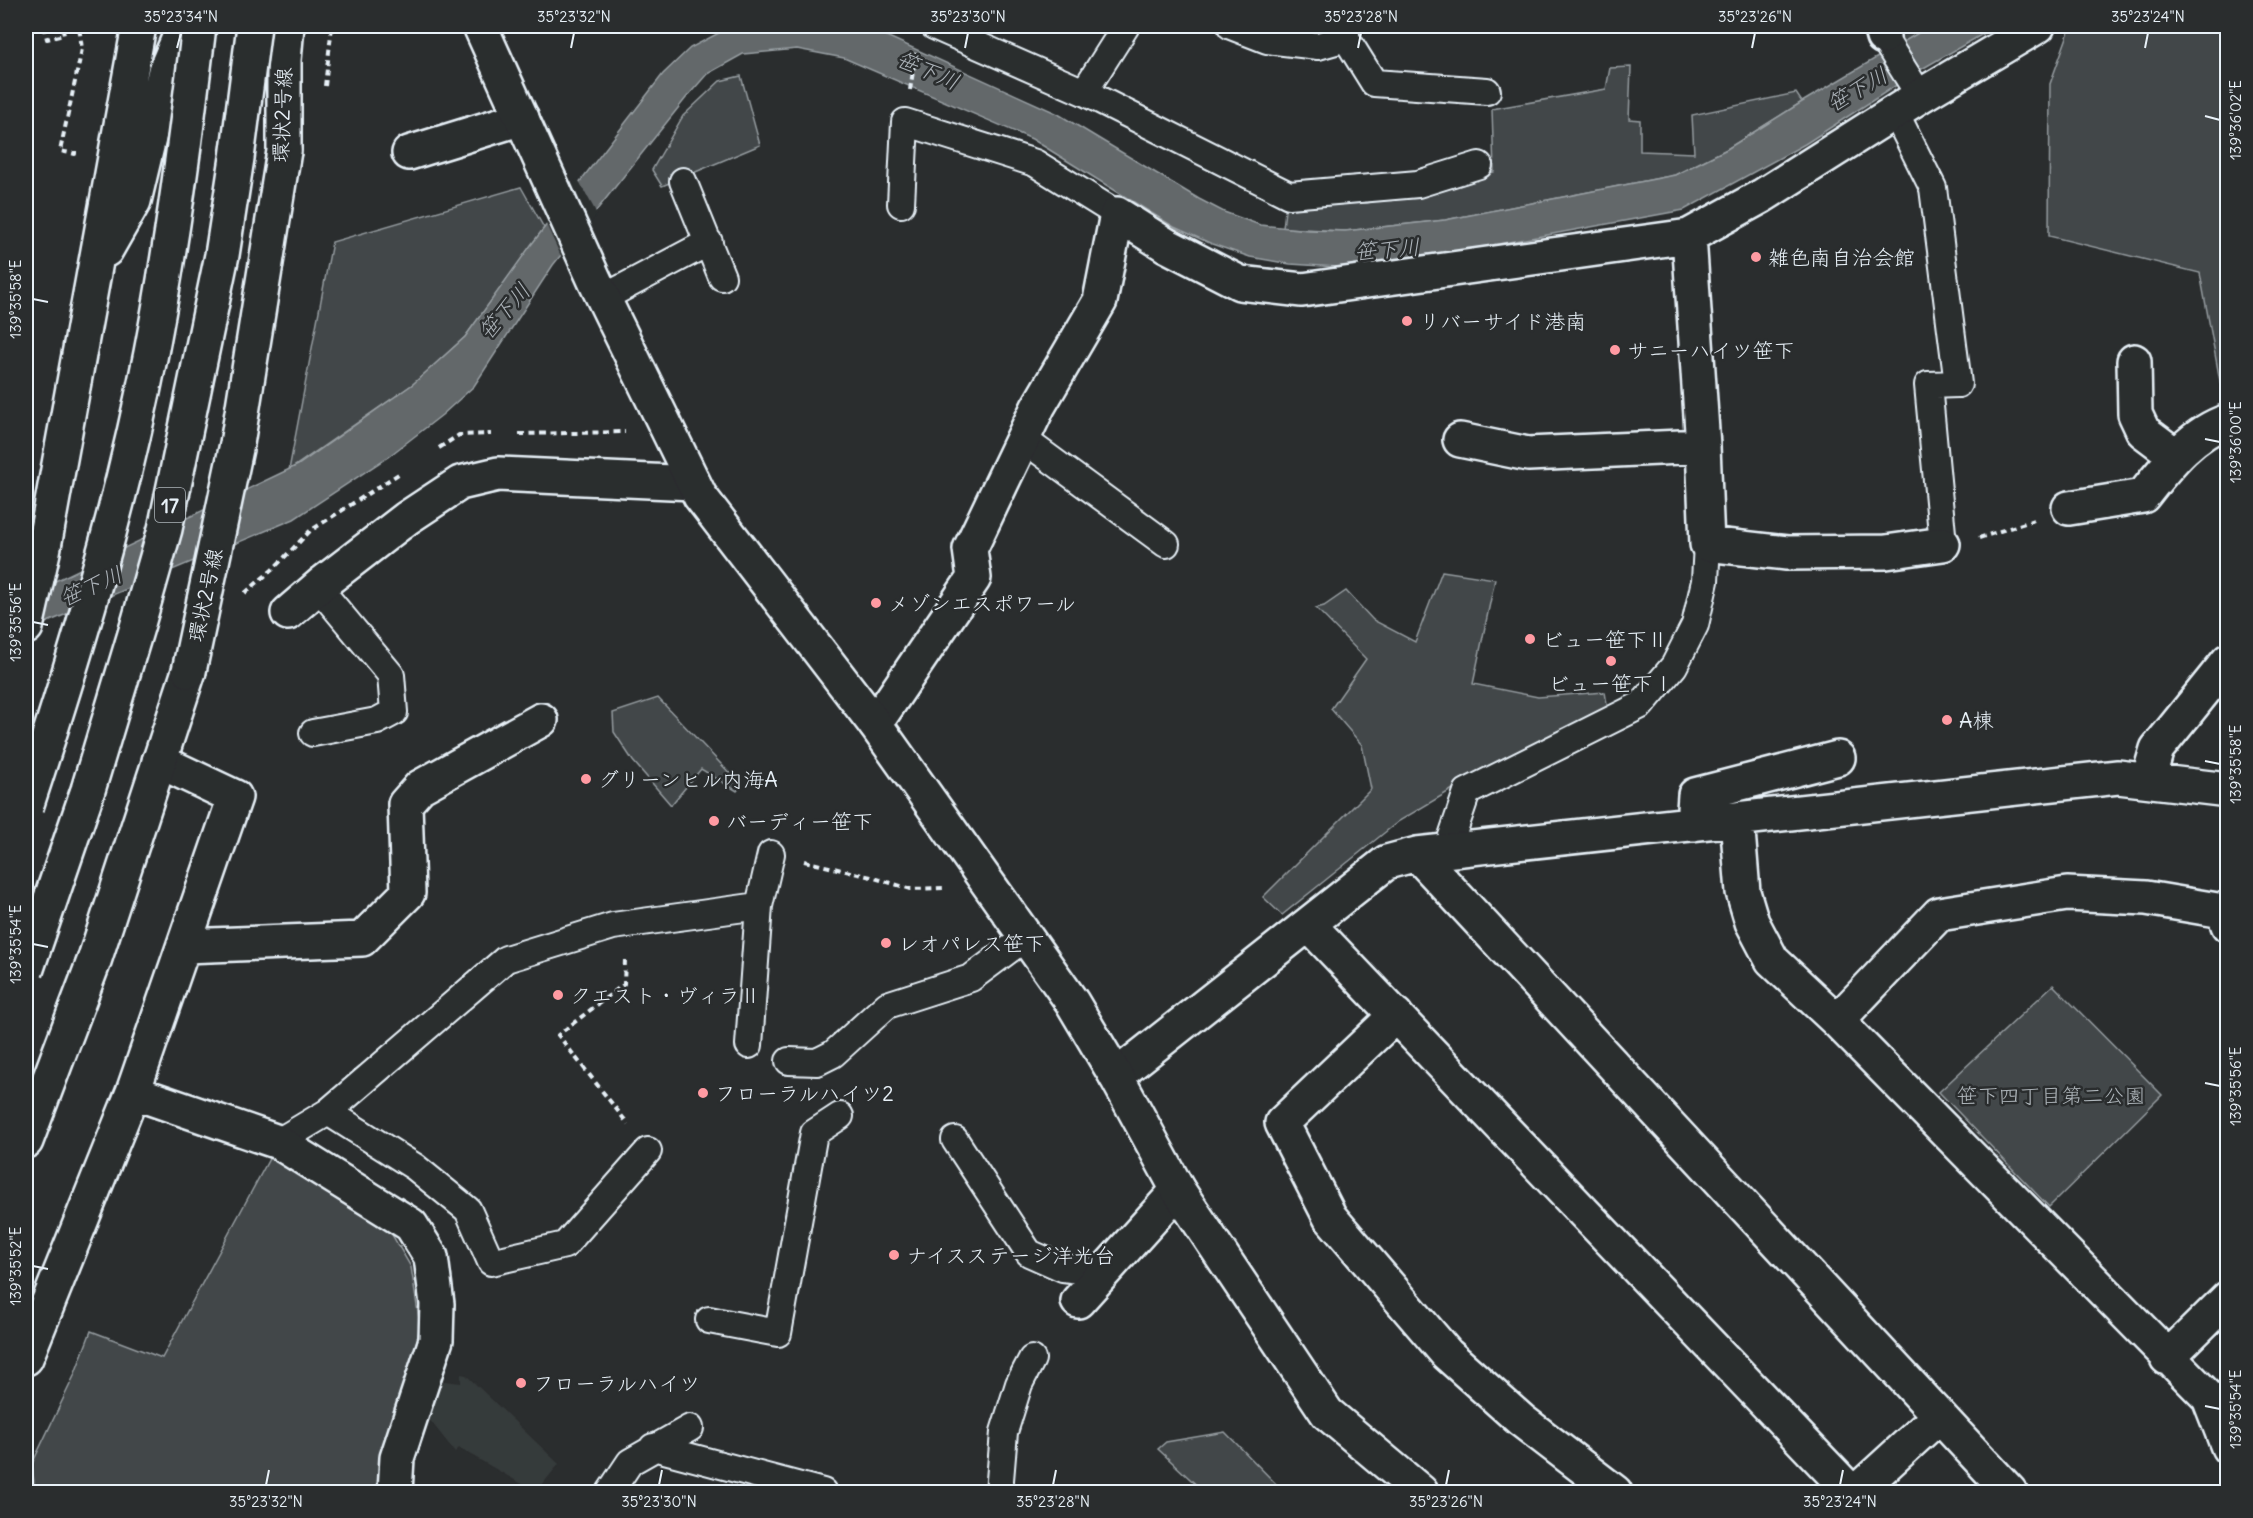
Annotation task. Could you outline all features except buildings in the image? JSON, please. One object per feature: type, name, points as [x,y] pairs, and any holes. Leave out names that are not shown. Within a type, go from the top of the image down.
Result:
[{"type":"street","points":[[26,627],[43,552],[139,26]]},
{"type":"street","points":[[93,273],[134,201],[165,71],[184,26]]},
{"type":"street","points":[[26,807],[85,622],[130,447],[151,354],[178,191],[200,26]]},
{"type":"street","name":"環状2号線","points":[[26,970],[88,790],[165,529],[222,255],[254,26]]},
{"type":"street","name":"環状2号線","points":[[26,1142],[94,961],[189,671],[237,444],[284,151],[284,60],[287,26]]},
{"type":"street","points":[[480,26],[600,289],[700,496],[875,724],[1072,1002],[1116,1076],[1178,1190],[1327,1413],[1421,1492]]},
{"type":"street","points":[[875,724],[974,578],[970,549],[1038,407],[1100,301],[1117,214],[1166,244],[1240,283],[1302,290],[1689,236],[1762,196],[1910,98],[2038,26]]},
{"type":"street","points":[[409,153],[522,118]]},
{"type":"street","points":[[1689,236],[1707,544],[1798,553],[1886,552],[1943,544]]},
{"type":"street","points":[[2134,362],[2135,414],[2143,431],[2175,455]]},
{"type":"street","points":[[2069,508],[2144,496],[2175,455],[2217,425],[2228,421]]},
{"type":"street","points":[[1460,440],[1528,454],[1703,446]]},
{"type":"street","points":[[288,612],[407,518],[460,483],[475,478],[498,474],[693,483]]},
{"type":"street","points":[[2148,780],[2157,749],[2228,661]]},
{"type":"street","points":[[184,946],[362,939],[408,893],[405,804],[420,787],[541,720]]},
{"type":"street","points":[[1694,824],[1695,795],[1838,758]]},
{"type":"street","points":[[26,1358],[133,1092],[235,797],[159,762]]},
{"type":"street","points":[[1116,1076],[1387,862],[1432,852],[2118,777],[2228,790]]},
{"type":"street","points":[[1737,819],[1743,891],[1752,922],[1772,960],[1837,1021],[2167,1358],[2209,1398],[2228,1447]]},
{"type":"street","points":[[1432,852],[1938,1417],[2010,1492]]},
{"type":"street","points":[[1837,1021],[1938,914],[2067,894],[2146,898],[2223,911],[2228,924]]},
{"type":"street","points":[[1309,925],[1851,1492]]},
{"type":"street","points":[[1396,1015],[1282,1122],[1330,1217],[1447,1354],[1521,1420],[1615,1492]]},
{"type":"street","points":[[133,1092],[278,1142],[411,1224],[431,1257],[437,1304],[436,1340],[397,1458],[395,1492]]},
{"type":"street","points":[[1078,1301],[1178,1190]]},
{"type":"street","points":[[2167,1358],[2228,1298]]},
{"type":"street","points":[[1856,1492],[1938,1417]]},
{"type":"lane","points":[[934,26],[1084,92],[1289,195],[1418,184],[1479,165]]},
{"type":"lane","points":[[1084,92],[1126,26]]},
{"type":"lane","points":[[1232,26],[1267,40],[1318,46],[1346,32],[1374,83],[1487,91]]},
{"type":"lane","points":[[1882,31],[1910,98],[1933,188],[1958,384],[1928,386],[1943,544]]},
{"type":"lane","points":[[901,204],[905,122],[1035,163],[1117,214]]},
{"type":"lane","points":[[683,181],[722,277]]},
{"type":"lane","points":[[600,289],[709,242]]},
{"type":"lane","points":[[1023,439],[1166,544]]},
{"type":"lane","points":[[1432,852],[1467,792],[1641,705],[1674,666],[1695,625],[1705,581],[1707,544]]},
{"type":"lane","points":[[313,733],[377,721],[394,712],[391,675],[318,587]]},
{"type":"lane","points":[[749,1045],[759,906],[771,854]]},
{"type":"lane","points":[[278,1142],[328,1112],[506,959],[613,926],[759,906]]},
{"type":"lane","points":[[789,1061],[817,1062],[833,1054],[887,1005],[971,978],[1026,937]]},
{"type":"lane","points":[[328,1112],[415,1167],[468,1210],[491,1262],[565,1245],[648,1151]]},
{"type":"lane","points":[[709,1320],[778,1333],[814,1133],[840,1116]]},
{"type":"lane","points":[[955,1140],[1029,1253],[1064,1268],[1103,1273]]},
{"type":"lane","points":[[999,1492],[1004,1432],[1019,1384],[1032,1359]]},
{"type":"lane","points":[[610,1492],[630,1462],[690,1428]]},
{"type":"lane","points":[[653,1447],[823,1492]]},
{"type":"path","points":[[44,26],[47,39],[64,35],[62,26]]},
{"type":"path","points":[[77,143],[75,154],[60,151],[82,50],[79,26]]},
{"type":"path","points":[[94,26],[96,36]]},
{"type":"path","points":[[905,122],[916,47]]},
{"type":"path","points":[[1943,544],[1975,539],[2069,508]]},
{"type":"path","points":[[771,854],[871,877],[911,889],[945,888]]},
{"type":"path","points":[[626,925],[624,984],[558,1035],[648,1151]]},
{"type":"shaded area","points":[[461,1374],[466,1375],[559,1464],[536,1492],[459,1448],[455,1452],[429,1419],[437,1380],[461,1383]]},
{"type":"green space","points":[[1893,26],[1930,26],[1904,42]]},
{"type":"green space","points":[[2071,26],[2227,26],[2227,408],[2225,408],[2200,273],[2049,236],[2050,84]]},
{"type":"green space","points":[[1631,67],[1629,119],[1640,120],[1640,151],[1694,153],[1692,115],[1796,93],[1802,102],[1727,149],[1675,175],[1445,220],[1345,231],[1283,228],[1286,202],[1367,203],[1494,172],[1492,109],[1606,89],[1610,68]]},
{"type":"green space","points":[[741,76],[760,145],[662,186],[652,170],[683,116],[720,81]]},
{"type":"green space","points":[[521,187],[544,228],[465,337],[413,384],[289,470],[332,242]]},
{"type":"green space","points":[[1442,571],[1495,579],[1473,684],[1538,697],[1605,692],[1608,711],[1468,780],[1399,821],[1282,915],[1263,897],[1371,789],[1362,745],[1331,709],[1366,659],[1316,608],[1324,606],[1346,591],[1373,620],[1415,642]]},
{"type":"green space","points":[[658,698],[741,785],[737,791],[701,769],[671,805],[633,761],[614,732],[613,713]]},
{"type":"green space","name":"笹下四丁目第二公園","points":[[2053,985],[2162,1095],[2049,1207],[1939,1092]]},
{"type":"green space","points":[[270,1157],[387,1226],[411,1267],[420,1326],[384,1492],[35,1492],[32,1464],[74,1376],[91,1331],[162,1358]]},
{"type":"green space","points":[[1225,1432],[1277,1485],[1269,1492],[1204,1492],[1158,1449],[1166,1442]]},
{"type":"water","name":"笹下川","points":[[732,26],[869,28],[1058,114],[1224,212],[1260,225],[1345,231],[1445,220],[1675,175],[1727,149],[1930,26],[1997,26],[1920,70],[1805,144],[1684,210],[1449,253],[1338,267],[1290,264],[1250,257],[1212,244],[1174,227],[1032,139],[844,58],[797,49],[743,54],[707,74],[686,98],[553,265],[474,386],[442,415],[388,457],[294,519],[26,631],[26,595],[298,465],[413,384],[465,337],[531,245],[663,74],[690,48]]},
{"type":"pier","points":[[578,179],[597,214],[562,258],[545,222]]},
{"type":"place","name":"雑色南自治会館","points":[[1756,257]]},
{"type":"place","name":"リバーサイド港南","points":[[1407,321]]},
{"type":"place","name":"サニーハイツ笹下","points":[[1615,350]]},
{"type":"place","name":"メゾンエスポワール","points":[[876,603]]},
{"type":"place","name":"ビュー笹下Ⅱ","points":[[1530,639]]},
{"type":"place","name":"ビュー笹下Ⅰ","points":[[1611,661]]},
{"type":"place","name":"A棟","points":[[1947,720]]},
{"type":"place","name":"グリーンヒル内海A","points":[[586,779]]},
{"type":"place","name":"バーディー笹下","points":[[714,821]]},
{"type":"place","name":"レオパレス笹下","points":[[886,943]]},
{"type":"place","name":"クエスト・ヴィラⅡ","points":[[558,995]]},
{"type":"place","name":"フローラルハイツ2","points":[[703,1093]]},
{"type":"place","name":"ナイスステージ洋光台","points":[[894,1255]]},
{"type":"place","name":"フローラルハイツ","points":[[521,1383]]}]
